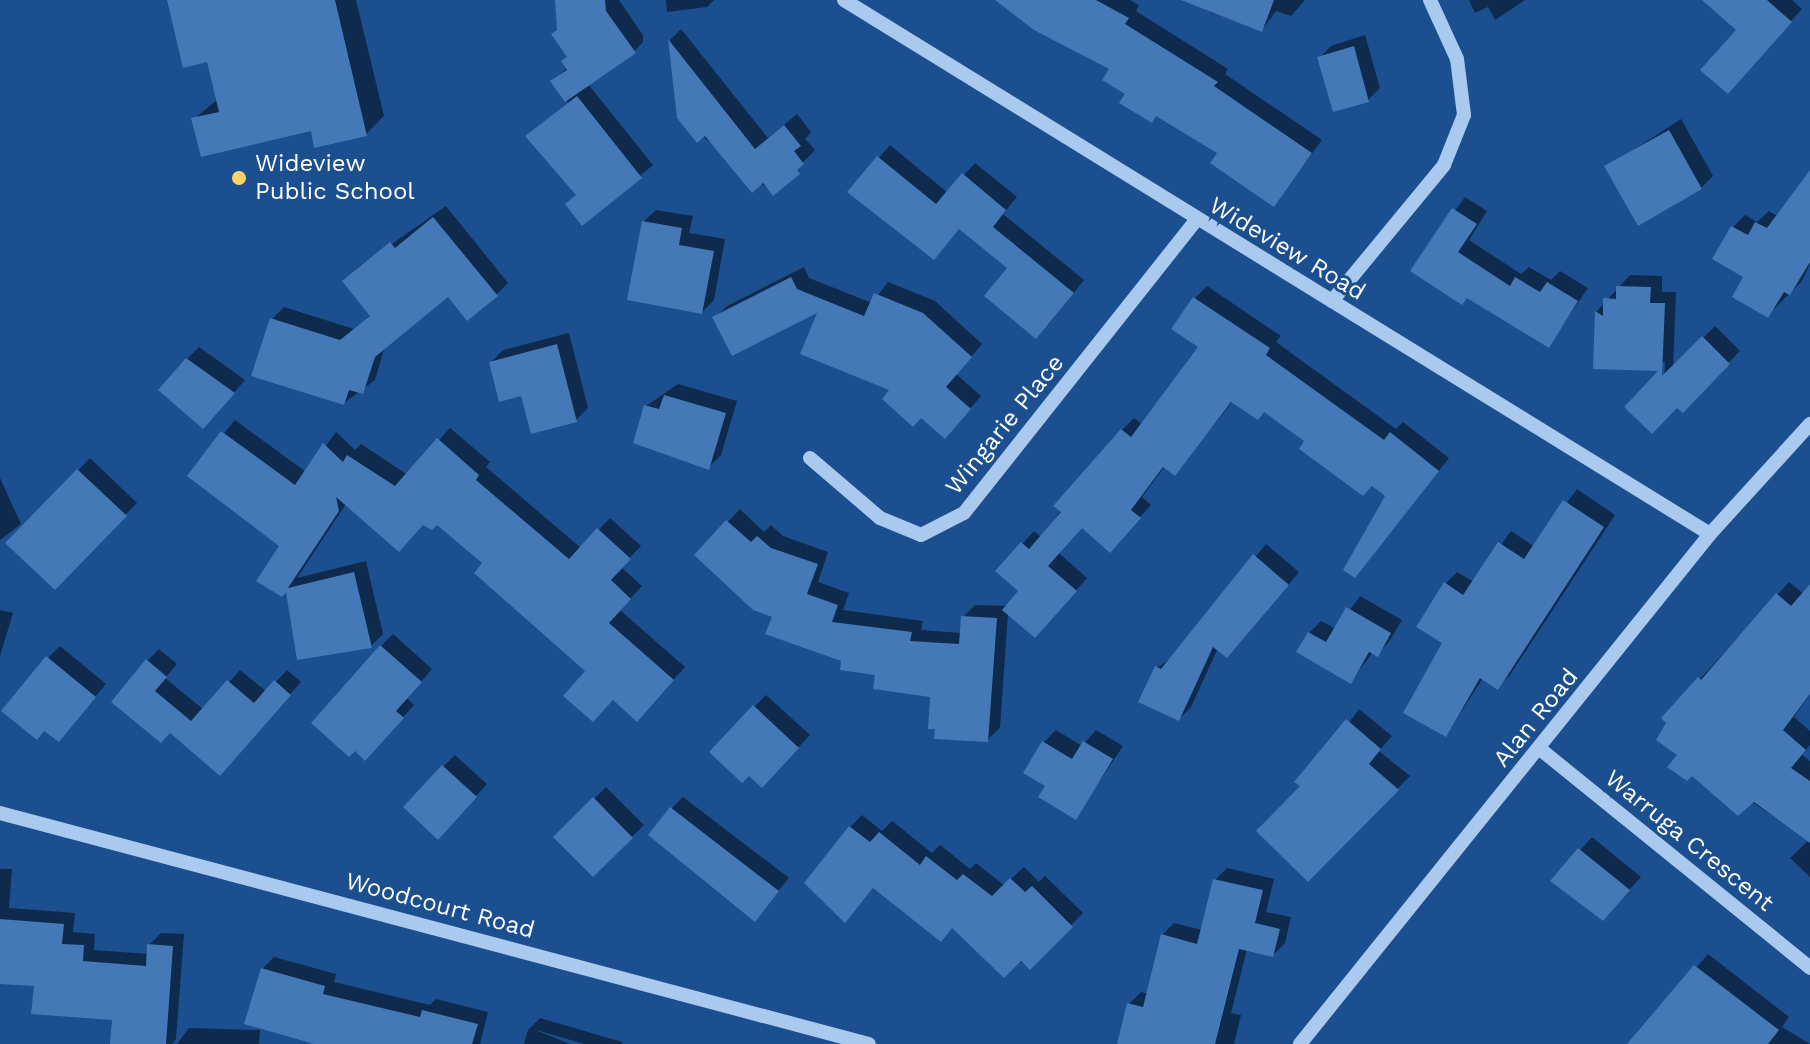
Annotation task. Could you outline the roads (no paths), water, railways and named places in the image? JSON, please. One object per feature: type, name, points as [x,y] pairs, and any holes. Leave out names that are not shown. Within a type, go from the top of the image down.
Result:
[{"type":"street","name":"Wideview Road","points":[[844,0],[1196,220],[1710,534]]},
{"type":"street","points":[[1332,301],[1444,165],[1464,115],[1457,59],[1430,0]]},
{"type":"street","name":"Wingarie Place","points":[[810,458],[880,518],[921,535],[964,513],[1196,220]]},
{"type":"street","name":"Alan Road","points":[[1300,1044],[1710,534],[1810,424]]},
{"type":"street","name":"Warruga Crescent","points":[[1540,749],[1810,968]]},
{"type":"street","name":"Woodcourt Road","points":[[0,813],[869,1044]]},
{"type":"place","name":"Wideview Public School","points":[[239,178]]}]
